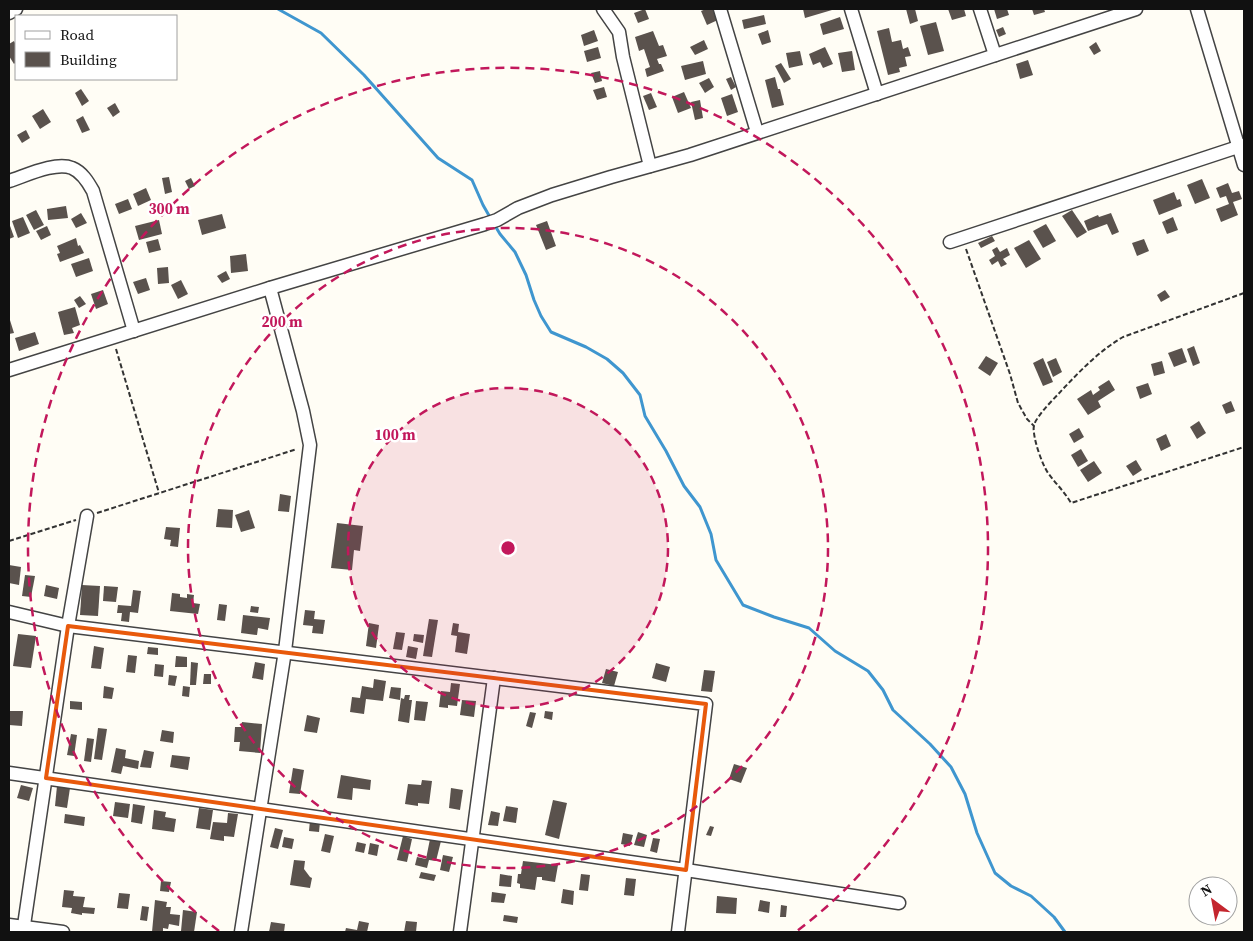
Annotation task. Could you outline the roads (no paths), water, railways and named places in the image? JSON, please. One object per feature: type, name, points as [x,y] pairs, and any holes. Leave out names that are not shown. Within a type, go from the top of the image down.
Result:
[{"type":"street","points":[[9,13],[16,9]]},
{"type":"street","points":[[603,9],[619,32],[623,57],[650,166]]},
{"type":"street","points":[[720,9],[758,132]]},
{"type":"street","points":[[851,9],[877,94]]},
{"type":"street","points":[[980,9],[995,55]]},
{"type":"street","points":[[9,370],[270,288],[491,222],[518,208],[535,202],[611,177],[690,155],[877,94],[1116,12],[1136,9]]},
{"type":"street","points":[[1197,9],[1241,146],[1244,165]]},
{"type":"street","points":[[955,240],[1241,146]]},
{"type":"street","points":[[9,181],[47,168],[63,165],[72,168],[86,179],[93,191],[134,331]]},
{"type":"street","points":[[241,932],[285,652],[310,445],[303,411],[270,288]]},
{"type":"street","points":[[23,930],[68,626],[87,516]]},
{"type":"street","points":[[9,612],[68,626],[706,704],[678,932]]},
{"type":"street","points":[[460,932],[494,678]]},
{"type":"street","points":[[9,773],[686,870],[899,903]]},
{"type":"street","points":[[9,925],[23,930],[63,932]]},
{"type":"waterway","points":[[278,9],[321,33],[364,75],[438,158],[472,180],[491,219]]},
{"type":"waterway","points":[[494,224],[515,252],[526,275],[541,316],[551,332],[586,347],[607,359],[623,373],[640,395],[645,416],[684,486],[700,507],[711,534],[716,560],[743,605],[809,628],[835,651],[868,671],[883,690],[893,710],[930,744],[951,767],[965,794],[977,833],[995,873],[1011,886],[1031,896],[1054,917],[1065,932]]}]
